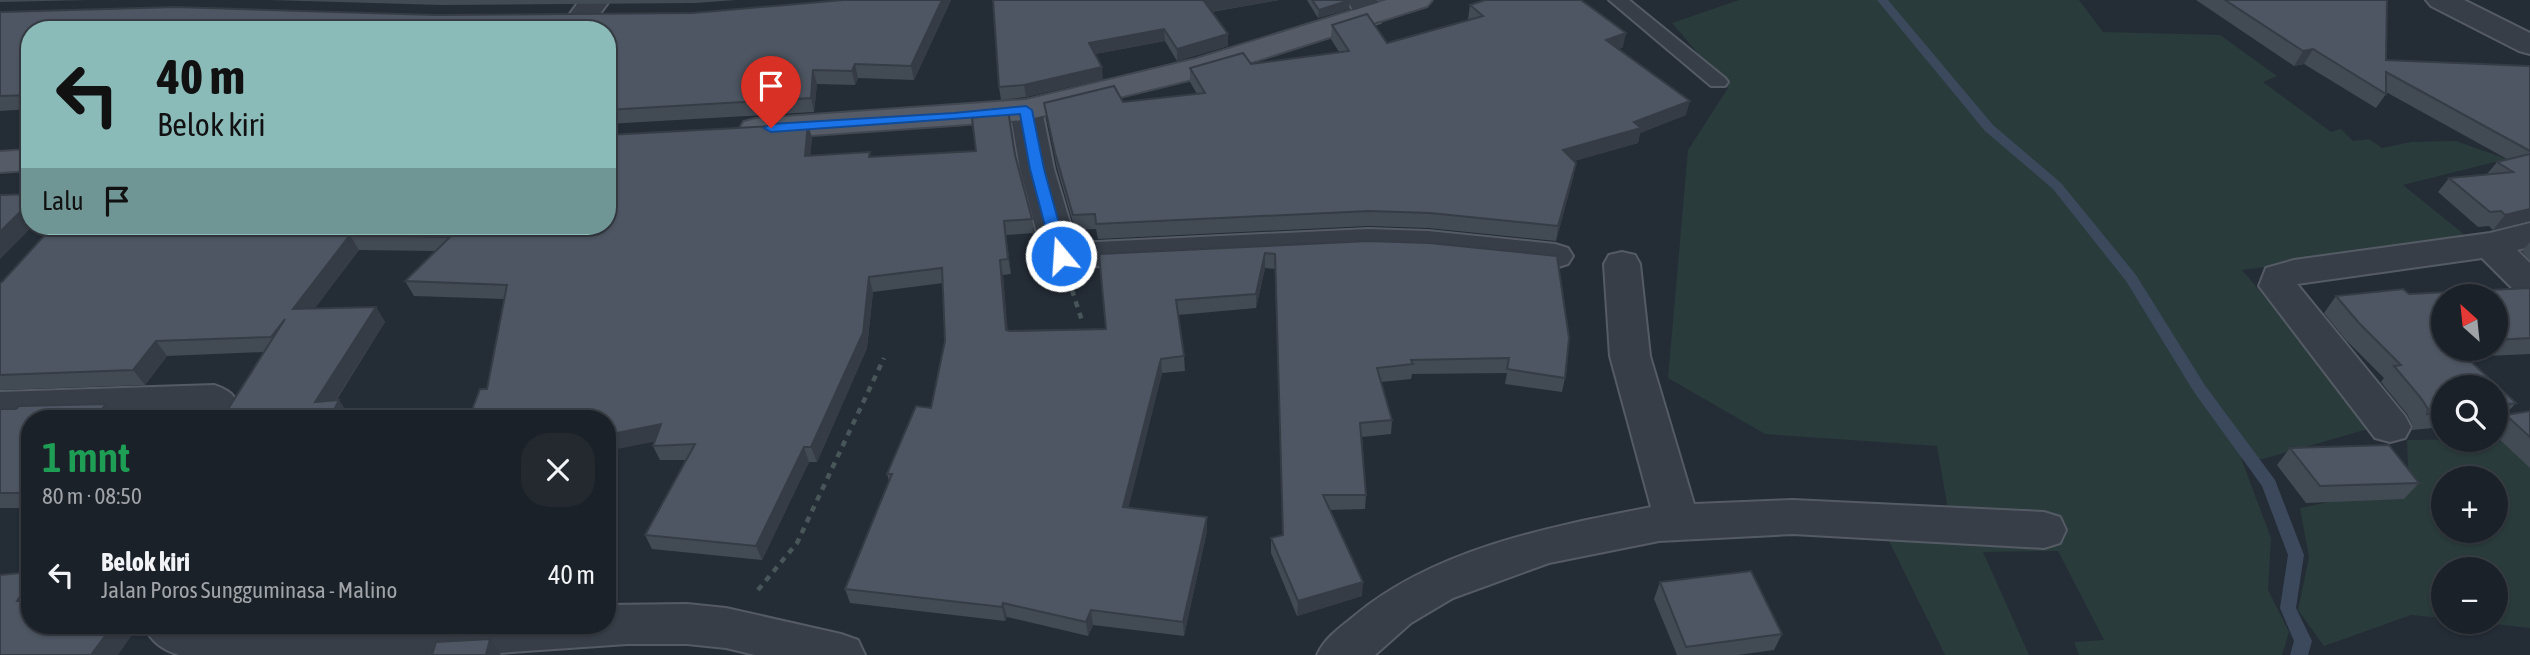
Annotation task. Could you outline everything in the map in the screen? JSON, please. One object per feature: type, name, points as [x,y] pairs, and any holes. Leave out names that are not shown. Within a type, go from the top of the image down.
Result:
[{"type":"main road","points":[[731,131],[1026,110],[1206,66],[1366,8],[1417,0]]},
{"type":"main road","points":[[0,162],[21,161]]},
{"type":"street","points":[[2441,0],[2530,44]]},
{"type":"street","points":[[576,15],[620,14]]},
{"type":"street","points":[[1026,110],[1040,183],[1061,256],[1368,241],[1428,243],[1555,256]]},
{"type":"street","points":[[2390,427],[2278,286],[2279,277],[2294,272],[2490,244],[2530,235]]},
{"type":"street","points":[[2490,244],[2530,284]]},
{"type":"street","points":[[1622,264],[1630,356],[1677,522]]},
{"type":"street","points":[[0,407],[214,400],[219,405],[218,410]]},
{"type":"street","points":[[1340,655],[1395,608],[1437,585],[1546,546],[1659,523],[1793,517],[2043,530]]},
{"type":"street","points":[[616,625],[687,624],[726,628],[841,655]]},
{"type":"street","points":[[170,638],[235,646],[407,640],[490,634]]},
{"type":"lane","points":[[1618,0],[1718,82]]},
{"type":"path","points":[[726,628],[797,542],[884,358]]},
{"type":"shaded area","points":[[1739,0],[2079,0],[2103,32],[2220,35],[2277,76],[2263,82],[2331,132],[2341,129],[2353,141],[2369,139],[2382,148],[2411,142],[2456,141],[2507,159],[2403,185],[2471,240],[2242,270],[2375,427],[2263,459],[2241,458],[2271,538],[2268,590],[2289,632],[2282,655],[2079,655],[2074,642],[2104,640],[2058,551],[1983,552],[2029,655],[1945,655],[1888,539],[1954,545],[1937,446],[1765,434],[1668,378],[1688,150],[1728,88],[1672,23]]},
{"type":"shaded area","points":[[2407,440],[2431,440],[2431,452],[2508,452],[2508,445],[2530,464],[2530,628],[2508,625],[2508,557],[2431,557],[2431,617],[2411,615],[2324,646],[2298,610],[2309,557],[2300,508],[2409,485]]},
{"type":"building","points":[[843,0],[942,0],[911,66],[855,64],[852,71],[813,70],[811,98],[616,109],[616,21],[21,21],[21,95],[0,96],[0,12],[175,7],[435,15],[692,13]]},
{"type":"building","points":[[993,0],[1211,0],[1204,1],[1228,34],[1177,49],[1164,29],[1089,43],[1102,67],[1024,85],[999,87]]},
{"type":"building","points":[[1312,0],[1350,0],[1319,10]]},
{"type":"building","points":[[1485,0],[1581,0],[1626,33],[1606,40],[1690,101],[1634,122],[1641,128],[1563,150],[1576,163],[1558,226],[1430,213],[1369,211],[1096,224],[1095,214],[1073,215],[1044,103],[1114,86],[1123,102],[1205,93],[1190,68],[1243,53],[1251,64],[1349,51],[1332,25],[1367,14],[1387,43],[1483,16],[1470,5]]},
{"type":"building","points":[[2225,0],[2387,0],[2386,60],[2530,66],[2530,151],[2386,72],[2386,94],[2313,49],[2303,51]]},
{"type":"building","points":[[1008,110],[1015,155],[1032,219],[1004,221],[1008,259],[1000,260],[1006,330],[1106,329],[1099,254],[1369,241],[1429,243],[1557,256],[1569,338],[1565,378],[1507,369],[1509,358],[1411,360],[1413,364],[1377,368],[1392,420],[1360,423],[1366,495],[1323,495],[1363,582],[1298,601],[1271,538],[1283,535],[1275,254],[1265,253],[1256,294],[1176,300],[1184,356],[1161,359],[1123,507],[1207,517],[1183,622],[1091,610],[1086,622],[1003,603],[1002,607],[845,589],[892,474],[887,474],[916,406],[931,408],[945,341],[942,268],[869,277],[863,333],[811,447],[804,447],[756,546],[645,535],[695,444],[653,446],[661,424],[616,433],[616,410],[472,410],[480,389],[487,389],[507,285],[405,281],[450,237],[350,235],[616,235],[616,135],[808,124],[805,156],[870,152],[869,157],[976,151],[972,118],[1001,114],[1001,111]]},
{"type":"building","points":[[2530,154],[2530,209],[2505,215],[2501,211],[2490,212],[2449,178],[2513,172],[2497,162]]},
{"type":"building","points":[[21,194],[21,211],[0,232],[0,195]]},
{"type":"building","points":[[45,235],[350,235],[293,309],[376,307],[315,402],[339,400],[334,410],[217,410],[228,409],[285,319],[271,337],[156,341],[133,370],[0,375],[2,282]]},
{"type":"building","points":[[2403,289],[2409,294],[2431,293],[2431,361],[2470,361],[2485,375],[2431,375],[2431,414],[2427,414],[2428,409],[2421,398],[2394,366],[2401,365],[2336,296]]},
{"type":"building","points":[[2508,289],[2530,289],[2530,338],[2508,339]]},
{"type":"building","points":[[2508,396],[2516,403],[2508,404]]},
{"type":"building","points":[[106,404],[101,410],[21,410],[21,493],[0,493],[0,409],[16,409],[19,406]]},
{"type":"building","points":[[2530,411],[2530,437],[2508,417]]},
{"type":"building","points":[[2389,445],[2419,483],[2320,486],[2290,448]]},
{"type":"building","points":[[1751,571],[1782,634],[1686,647],[1660,582]]},
{"type":"building","points":[[21,573],[21,595],[17,601],[21,601],[21,634],[106,634],[91,655],[0,655],[0,575]]},
{"type":"building","points":[[490,639],[486,655],[432,655],[436,642]]},
{"type":"waterway","points":[[1882,0],[1989,128],[2057,186],[2131,278],[2199,388],[2269,484],[2296,555],[2288,608],[2303,641],[2299,655]]},
{"type":"route","points":[[771,128],[1026,110],[1037,169],[1061,256]]}]
